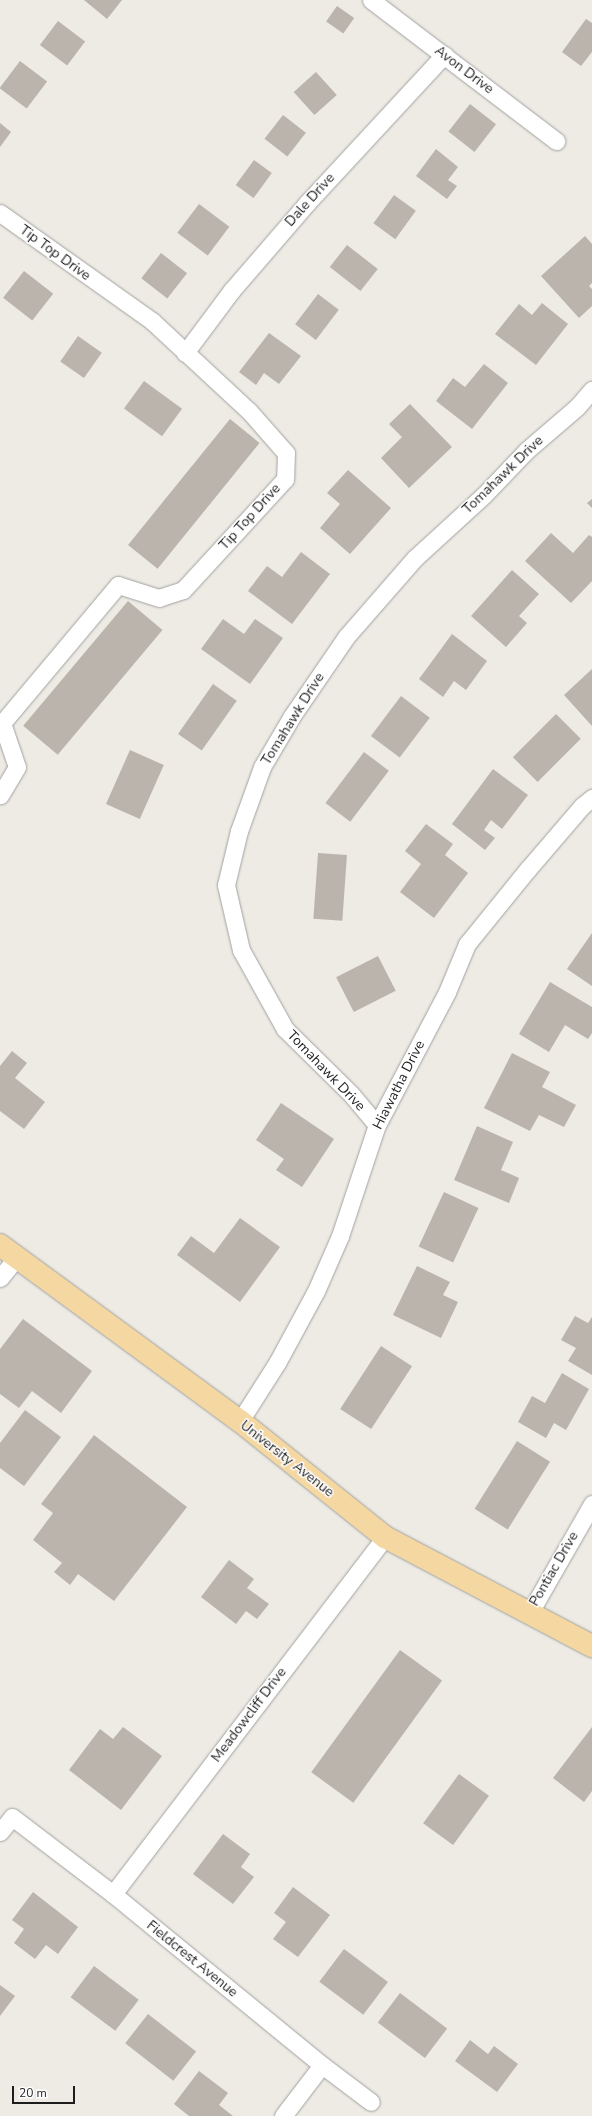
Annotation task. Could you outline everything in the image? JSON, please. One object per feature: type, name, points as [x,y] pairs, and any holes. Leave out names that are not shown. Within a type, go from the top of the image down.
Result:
[{"type":"main road","name":"University Avenue","points":[[8,1252],[240,1421],[386,1536],[529,1614],[592,1646]]},
{"type":"street","name":"Avon Drive","points":[[371,0],[556,140]]},
{"type":"street","name":"Dale Drive","points":[[185,353],[232,290],[307,203],[444,55]]},
{"type":"street","name":"Tip Top Drive","points":[[0,213],[152,321],[249,411],[286,453],[285,479],[183,590],[159,598],[118,585],[2,723],[17,767],[0,795]]},
{"type":"street","name":"Tomahawk Drive","points":[[377,1125],[351,1094],[285,1029],[242,950],[226,885],[239,831],[262,767],[292,716],[346,637],[415,558],[484,495],[527,450],[577,406],[592,390]]},
{"type":"street","name":"Hiawatha Drive","points":[[240,1421],[277,1363],[316,1291],[340,1236],[377,1125],[447,992],[467,944],[528,869],[582,806],[592,798]]},
{"type":"street","points":[[0,1278],[8,1252]]},
{"type":"street","name":"Pontiac Drive","points":[[529,1614],[592,1504]]},
{"type":"street","name":"Meadowcliff Drive","points":[[113,1894],[386,1536]]},
{"type":"street","name":"Fieldcrest Avenue","points":[[0,1832],[12,1817],[113,1894],[322,2065],[371,2102]]},
{"type":"street","points":[[283,2116],[322,2065]]},
{"type":"building","points":[[84,0],[122,0],[107,19]]},
{"type":"building","points":[[337,6],[354,18],[343,34],[326,22]]},
{"type":"building","points":[[586,19],[592,23],[592,52],[581,66],[562,52]]},
{"type":"building","points":[[58,21],[85,41],[67,65],[40,45]]},
{"type":"building","points":[[20,61],[47,81],[27,109],[0,89]]},
{"type":"building","points":[[316,72],[337,95],[314,115],[294,92]]},
{"type":"building","points":[[470,104],[496,124],[474,152],[448,132]]},
{"type":"building","points":[[283,115],[306,133],[287,156],[265,139]]},
{"type":"building","points":[[0,123],[11,132],[0,147]]},
{"type":"building","points":[[436,149],[458,167],[448,180],[457,186],[447,199],[416,176]]},
{"type":"building","points":[[254,160],[272,173],[254,198],[236,185]]},
{"type":"building","points":[[394,195],[416,211],[395,239],[373,223]]},
{"type":"building","points":[[199,204],[229,227],[208,256],[177,233]]},
{"type":"building","points":[[585,236],[592,244],[592,283],[589,286],[592,289],[592,306],[579,318],[541,276]]},
{"type":"building","points":[[347,245],[378,269],[360,291],[330,267]]},
{"type":"building","points":[[161,253],[187,273],[167,299],[141,278]]},
{"type":"building","points":[[24,271],[53,294],[32,321],[3,298]]},
{"type":"building","points":[[318,294],[339,310],[316,340],[295,324]]},
{"type":"building","points":[[542,303],[568,324],[536,365],[495,334],[519,304],[532,315]]},
{"type":"building","points":[[269,333],[301,356],[279,384],[264,373],[256,385],[239,372]]},
{"type":"building","points":[[78,336],[102,353],[84,378],[60,361]]},
{"type":"building","points":[[484,364],[508,383],[472,429],[436,401],[453,378],[465,387]]},
{"type":"building","points":[[144,381],[182,409],[162,436],[124,409]]},
{"type":"building","points":[[410,404],[452,447],[409,488],[381,458],[402,437],[389,424]]},
{"type":"building","points":[[230,419],[260,443],[158,569],[128,545]]},
{"type":"building","points":[[348,470],[391,508],[350,554],[320,528],[340,504],[327,493]]},
{"type":"building","points":[[592,499],[592,508],[587,503]]},
{"type":"building","points":[[551,533],[573,553],[589,535],[592,537],[592,581],[571,603],[525,561]]},
{"type":"building","points":[[301,552],[330,574],[292,624],[248,591],[267,566],[282,577]]},
{"type":"building","points":[[512,570],[539,594],[519,616],[527,623],[506,647],[471,616]]},
{"type":"building","points":[[128,601],[162,630],[58,755],[23,726]]},
{"type":"building","points":[[223,619],[244,634],[255,619],[283,638],[250,684],[201,649]]},
{"type":"building","points":[[452,634],[487,661],[466,690],[454,681],[443,697],[419,679]]},
{"type":"building","points":[[592,669],[592,726],[564,695]]},
{"type":"building","points":[[213,684],[237,701],[202,751],[178,734]]},
{"type":"building","points":[[401,696],[430,718],[400,758],[371,736]]},
{"type":"building","points":[[556,714],[581,739],[538,782],[513,757]]},
{"type":"building","points":[[130,750],[164,765],[140,819],[106,804]]},
{"type":"building","points":[[364,752],[389,771],[350,822],[325,803]]},
{"type":"building","points":[[493,769],[528,795],[502,829],[491,820],[484,830],[495,838],[485,850],[452,824]]},
{"type":"building","points":[[426,824],[453,844],[445,855],[468,873],[434,918],[400,892],[421,864],[405,851]]},
{"type":"building","points":[[318,853],[347,855],[342,921],[313,919]]},
{"type":"building","points":[[592,933],[592,986],[567,969]]},
{"type":"building","points":[[378,956],[396,991],[354,1012],[336,977]]},
{"type":"building","points":[[550,982],[592,1007],[592,1033],[588,1039],[565,1025],[549,1052],[519,1034]]},
{"type":"building","points":[[12,1051],[27,1063],[15,1078],[45,1102],[24,1129],[0,1111],[0,1066]]},
{"type":"building","points":[[512,1053],[550,1072],[542,1087],[576,1105],[564,1127],[539,1115],[530,1131],[484,1108]]},
{"type":"building","points":[[281,1103],[334,1139],[302,1187],[276,1170],[284,1159],[256,1140]]},
{"type":"building","points":[[477,1126],[513,1142],[501,1170],[519,1178],[509,1203],[454,1180]]},
{"type":"building","points":[[444,1192],[478,1208],[453,1262],[419,1246]]},
{"type":"building","points":[[240,1218],[280,1247],[240,1302],[177,1255],[191,1236],[214,1253]]},
{"type":"building","points":[[417,1266],[450,1282],[443,1295],[458,1302],[441,1338],[393,1315]]},
{"type":"building","points":[[575,1316],[588,1323],[592,1317],[592,1375],[568,1361],[576,1348],[561,1340]]},
{"type":"building","points":[[23,1319],[92,1371],[61,1413],[32,1391],[19,1408],[0,1394],[0,1349]]},
{"type":"building","points":[[381,1346],[412,1366],[371,1429],[340,1409]]},
{"type":"building","points":[[562,1373],[589,1389],[566,1430],[554,1423],[546,1438],[518,1422],[532,1396],[545,1403]]},
{"type":"building","points":[[25,1410],[61,1437],[24,1486],[0,1468],[0,1443]]},
{"type":"building","points":[[94,1435],[187,1507],[114,1601],[78,1574],[70,1585],[54,1572],[62,1563],[33,1540],[53,1513],[41,1504]]},
{"type":"building","points":[[517,1441],[550,1462],[508,1530],[475,1509]]},
{"type":"building","points":[[229,1560],[254,1579],[247,1588],[269,1604],[257,1619],[246,1611],[236,1624],[201,1597]]},
{"type":"building","points":[[400,1650],[442,1681],[353,1803],[311,1772]]},
{"type":"building","points":[[123,1727],[162,1756],[121,1810],[69,1770],[100,1729],[113,1739]]},
{"type":"building","points":[[592,1727],[592,1791],[584,1802],[553,1778]]},
{"type":"building","points":[[459,1774],[489,1796],[453,1845],[423,1823]]},
{"type":"building","points":[[223,1834],[250,1854],[241,1867],[254,1877],[233,1904],[193,1874]]},
{"type":"building","points":[[293,1887],[330,1915],[298,1957],[273,1939],[286,1922],[274,1913]]},
{"type":"building","points":[[33,1892],[78,1927],[58,1954],[46,1945],[35,1959],[14,1943],[24,1929],[12,1920]]},
{"type":"building","points":[[344,1949],[388,1982],[363,2015],[319,1982]]},
{"type":"building","points":[[94,1966],[139,2000],[115,2031],[71,1997]]},
{"type":"building","points":[[0,1985],[15,1996],[0,2016]]},
{"type":"building","points":[[400,1993],[447,2029],[425,2058],[378,2023]]},
{"type":"building","points":[[148,2014],[196,2052],[173,2081],[125,2043]]},
{"type":"building","points":[[470,2040],[488,2054],[494,2046],[518,2064],[497,2092],[455,2061]]},
{"type":"building","points":[[199,2071],[228,2093],[219,2105],[233,2116],[189,2116],[174,2104]]}]
